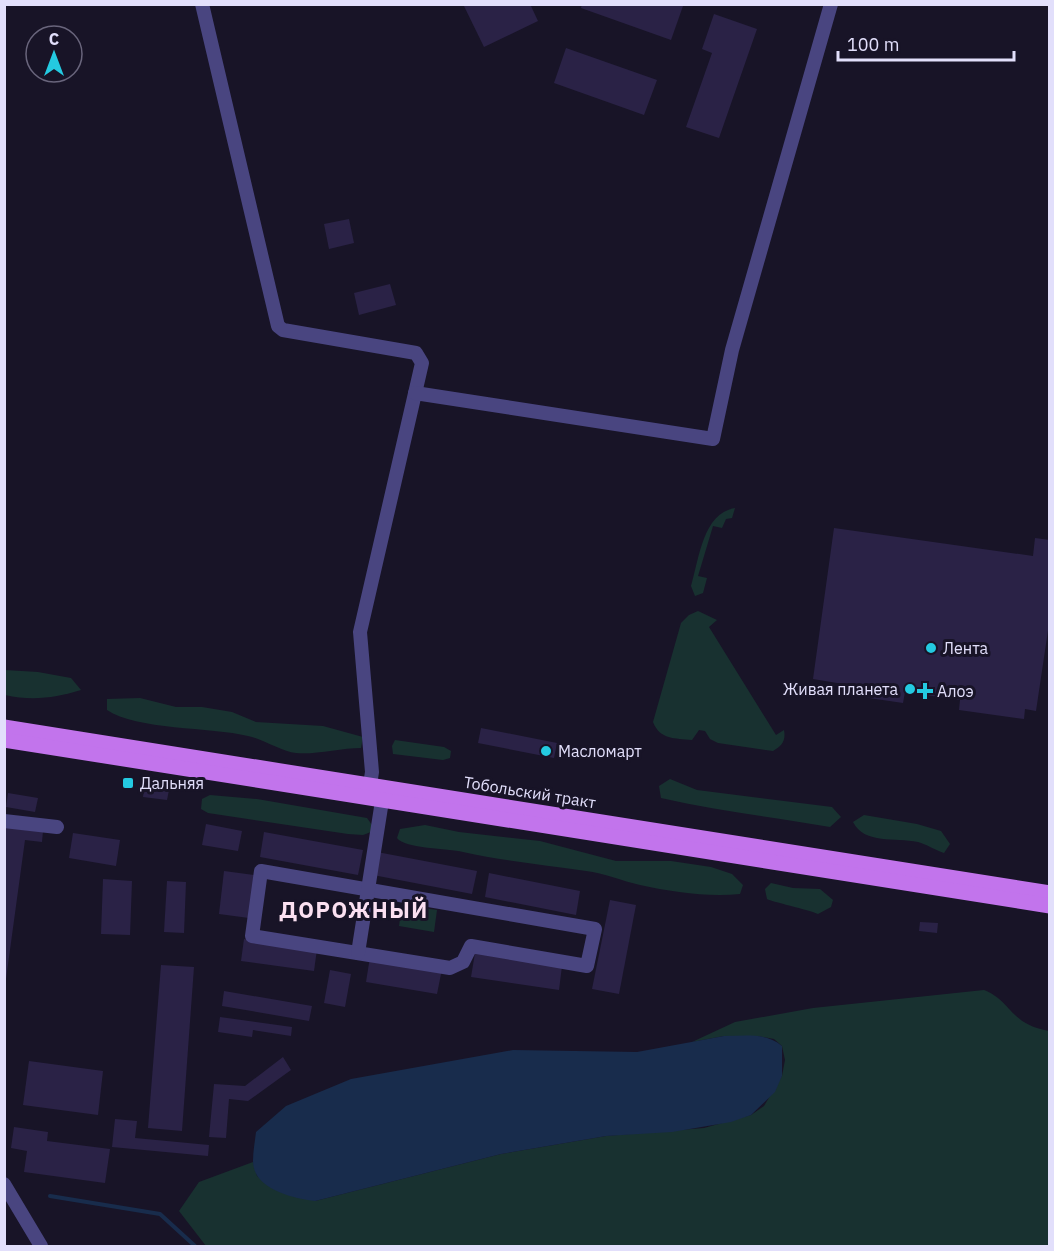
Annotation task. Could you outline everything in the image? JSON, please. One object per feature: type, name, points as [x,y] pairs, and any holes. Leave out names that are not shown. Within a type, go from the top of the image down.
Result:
[{"type":"main road","name":"Тобольский тракт","points":[[4,727],[69,744],[382,801],[1050,906]]},
{"type":"main road","name":"Тобольский тракт","points":[[4,741],[69,744],[370,785],[1050,893]]},
{"type":"street","points":[[202,4],[278,326],[283,330],[416,353],[422,363],[360,632],[372,772],[370,785]]},
{"type":"street","points":[[415,393],[713,439],[732,350],[831,4]]},
{"type":"street","points":[[358,953],[382,801]]},
{"type":"street","points":[[4,820],[57,827]]},
{"type":"street","points":[[261,871],[595,929],[587,966],[471,946],[463,962],[450,968],[358,953],[252,936],[261,871]]},
{"type":"street","points":[[4,1184],[10,1200],[41,1246]]},
{"type":"green space","points":[[735,508],[732,518],[726,519],[722,528],[713,526],[698,576],[707,578],[703,593],[695,596],[691,586],[709,528],[716,518]]},
{"type":"green space","points":[[698,611],[717,620],[709,627],[776,735],[784,730],[783,743],[773,751],[718,743],[710,739],[705,731],[699,730],[692,740],[664,735],[656,728],[653,722],[681,623],[689,615]]},
{"type":"green space","points":[[5,670],[38,672],[71,678],[81,690],[43,698],[5,695]]},
{"type":"green space","points":[[140,698],[176,707],[202,707],[232,712],[256,722],[323,726],[363,737],[361,748],[296,753],[248,736],[155,725],[120,716],[107,710],[107,699]]},
{"type":"green space","points":[[395,740],[444,747],[451,751],[450,758],[443,760],[393,754],[392,746]]},
{"type":"green space","points":[[670,779],[697,790],[832,807],[841,817],[830,827],[661,798],[659,786]]},
{"type":"green space","points":[[210,795],[257,799],[367,818],[372,825],[371,832],[363,835],[348,834],[208,813],[201,809],[202,799]]},
{"type":"green space","points":[[864,815],[917,824],[941,831],[950,844],[944,853],[918,842],[873,837],[858,829],[853,822]]},
{"type":"green space","points":[[425,825],[459,832],[540,841],[616,861],[671,861],[711,867],[732,874],[743,885],[740,894],[677,892],[593,872],[417,846],[402,842],[397,838],[400,829]]},
{"type":"green space","points":[[771,883],[793,888],[820,889],[833,900],[831,907],[818,914],[769,900],[765,889]]},
{"type":"green space","points":[[402,905],[437,910],[434,932],[399,926]]},
{"type":"green space","points":[[984,990],[1000,1000],[1018,1018],[1036,1028],[1049,1031],[1049,1246],[206,1246],[179,1211],[199,1182],[253,1162],[257,1176],[269,1184],[315,1201],[501,1154],[606,1136],[704,1128],[751,1115],[764,1106],[782,1076],[785,1060],[782,1046],[774,1039],[758,1036],[724,1036],[692,1042],[735,1022],[813,1008]]},
{"type":"water","points":[[724,1036],[762,1037],[782,1046],[782,1076],[775,1092],[751,1115],[731,1122],[672,1132],[606,1136],[501,1154],[315,1201],[275,1190],[259,1179],[255,1171],[253,1157],[256,1132],[286,1106],[351,1079],[513,1050],[637,1052]]},
{"type":"building","points":[[463,4],[530,4],[538,21],[484,47]]},
{"type":"building","points":[[582,4],[680,4],[683,6],[671,40],[581,8]]},
{"type":"building","points":[[714,14],[757,29],[719,138],[686,127],[712,53],[702,49]]},
{"type":"building","points":[[566,48],[657,80],[644,115],[554,83]]},
{"type":"building","points":[[349,219],[354,243],[329,249],[324,224]]},
{"type":"building","points":[[390,284],[396,305],[359,315],[354,293]]},
{"type":"building","name":"Лента","points":[[834,528],[1033,556],[1035,538],[1050,540],[1050,617],[1036,711],[1025,709],[1024,719],[959,710],[960,700],[905,692],[903,703],[842,694],[843,684],[813,679]]},
{"type":"building","points":[[481,728],[557,743],[554,758],[478,743]]},
{"type":"building","points":[[145,781],[170,785],[167,800],[143,797]]},
{"type":"building","points":[[8,793],[38,798],[35,812],[6,807]]},
{"type":"building","points":[[206,824],[242,831],[238,851],[202,845]]},
{"type":"building","points":[[4,825],[43,831],[42,842],[25,840],[6,979]]},
{"type":"building","points":[[264,832],[363,850],[358,875],[260,857]]},
{"type":"building","points":[[73,833],[120,840],[116,866],[69,858]]},
{"type":"building","points":[[377,852],[477,871],[472,894],[373,875]]},
{"type":"building","points":[[224,871],[254,875],[249,918],[219,914]]},
{"type":"building","points":[[489,873],[580,891],[576,915],[485,897]]},
{"type":"building","points":[[103,879],[132,881],[130,935],[101,934]]},
{"type":"building","points":[[167,881],[186,882],[184,933],[164,932]]},
{"type":"building","points":[[610,900],[636,905],[619,994],[592,989]]},
{"type":"building","points":[[920,922],[938,923],[937,933],[919,931]]},
{"type":"building","points":[[244,939],[317,949],[314,971],[241,961]]},
{"type":"building","points":[[475,953],[562,966],[559,990],[471,977]]},
{"type":"building","points":[[370,957],[442,969],[437,994],[366,982]]},
{"type":"building","points":[[161,965],[194,967],[182,1131],[148,1128]]},
{"type":"building","points":[[330,970],[351,974],[345,1007],[324,1003]]},
{"type":"building","points":[[224,991],[312,1006],[309,1021],[222,1006]]},
{"type":"building","points":[[220,1017],[292,1027],[291,1036],[253,1030],[252,1037],[218,1032]]},
{"type":"building","points":[[283,1057],[291,1070],[248,1101],[229,1099],[226,1138],[209,1137],[214,1084],[245,1086]]},
{"type":"building","points":[[29,1061],[103,1071],[98,1115],[23,1105]]},
{"type":"building","points":[[115,1119],[137,1121],[135,1138],[209,1145],[208,1156],[112,1147]]},
{"type":"building","points":[[14,1127],[48,1132],[47,1141],[110,1149],[105,1183],[24,1172],[27,1151],[11,1148]]},
{"type":"waterway","points":[[50,1196],[160,1214],[195,1246]]},
{"type":"place","name":"Лента","points":[[931,648]]},
{"type":"place","name":"Живая планета","points":[[910,689]]},
{"type":"place","name":"Алоэ","points":[[925,691]]},
{"type":"place","name":"Масломарт","points":[[546,751]]},
{"type":"place","name":"Дальняя","points":[[128,783]]},
{"type":"district","name":"ДОРОЖНЫЙ","points":[[354,909]]}]
